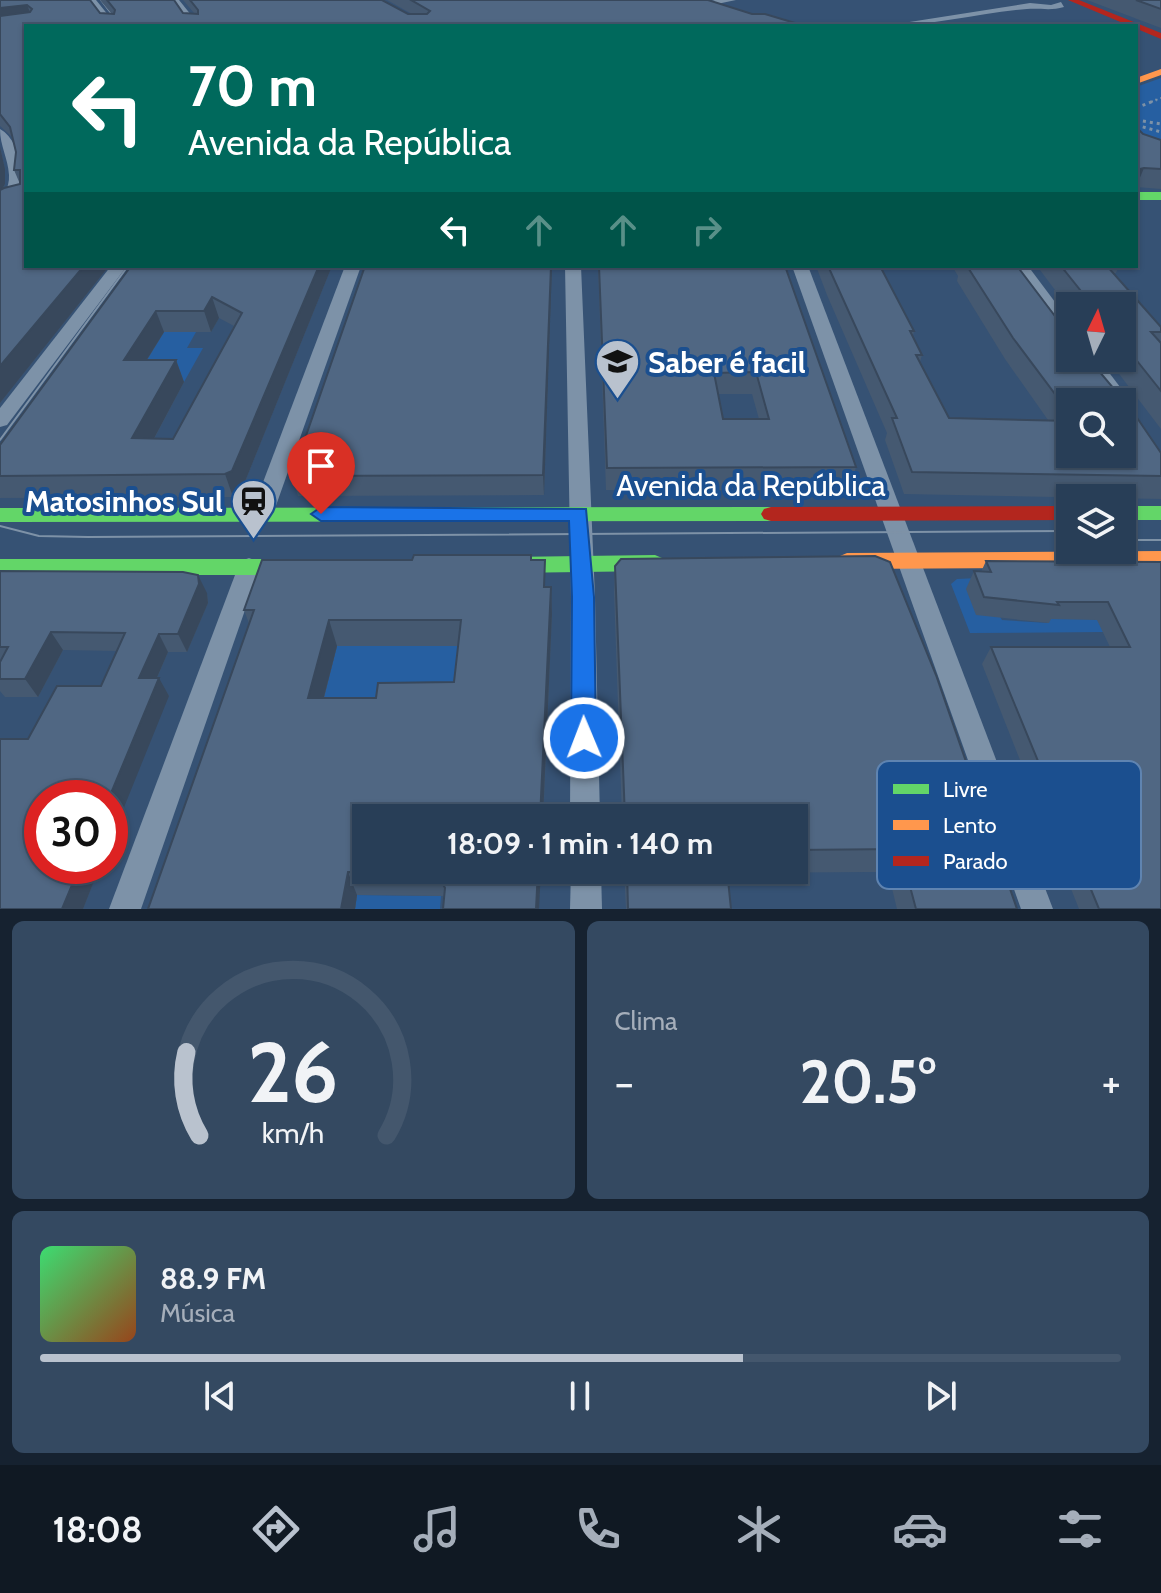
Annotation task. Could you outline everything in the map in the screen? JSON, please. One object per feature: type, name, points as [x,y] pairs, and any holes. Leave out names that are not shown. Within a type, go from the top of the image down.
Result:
[{"type":"main road","points":[[1051,1],[1105,24]]},
{"type":"main road","points":[[1051,1],[1123,24]]},
{"type":"main road","points":[[1138,29],[1161,36]]},
{"type":"main road","points":[[1138,38],[1161,48]]},
{"type":"main road","points":[[1138,80],[1161,72]]},
{"type":"main road","points":[[1138,196],[1161,196]]},
{"type":"main road","name":"Avenida da República","points":[[0,515],[1056,513]]},
{"type":"main road","points":[[1136,513],[1161,513]]},
{"type":"main road","points":[[825,561],[1161,559]]},
{"type":"main road","points":[[491,565],[669,563]]},
{"type":"main road","points":[[0,567],[325,567]]},
{"type":"street","points":[[91,0],[110,24]]},
{"type":"street","points":[[175,0],[193,24]]},
{"type":"street","points":[[719,14],[690,5],[732,0]]},
{"type":"street","points":[[1007,0],[1051,1]]},
{"type":"street","points":[[902,24],[1051,1]]},
{"type":"street","points":[[99,9],[113,7]]},
{"type":"street","points":[[119,17],[124,24]]},
{"type":"street","points":[[0,133],[5,158],[17,178],[9,201]]},
{"type":"street","points":[[0,421],[117,268]]},
{"type":"street","points":[[262,514],[352,268]]},
{"type":"street","points":[[573,268],[585,804]]},
{"type":"street","points":[[801,268],[982,761]]},
{"type":"street","points":[[1021,268],[1056,314]]},
{"type":"street","points":[[125,909],[249,567]]},
{"type":"street","points":[[586,884],[586,909]]},
{"type":"street","points":[[1030,889],[1037,909]]},
{"type":"path","points":[[1138,107],[1159,100]]},
{"type":"path","points":[[1138,122],[1161,124]]},
{"type":"path","points":[[1138,123],[1161,132]]},
{"type":"shaded area","points":[[1161,78],[1161,147],[1138,140],[1138,86]]},
{"type":"shaded area","points":[[164,332],[196,332],[187,348],[203,348],[184,382],[133,382]]},
{"type":"shaded area","points":[[978,578],[1002,620],[1048,623],[1076,579],[1104,632],[970,633],[951,584],[957,579]]},
{"type":"shaded area","points":[[337,646],[465,646],[456,724],[317,724]]},
{"type":"shaded area","points":[[357,895],[441,896],[440,909],[355,909]]},
{"type":"building","points":[[0,0],[90,0],[100,13],[114,14],[115,10],[107,0],[174,0],[183,13],[198,14],[190,0],[382,0],[408,14],[427,14],[430,11],[411,0],[708,0],[798,24],[24,24],[24,268],[82,268],[0,366],[0,190],[20,184],[20,170],[14,170],[16,152],[10,127],[0,114],[0,16],[30,12],[32,9],[27,5],[0,8]]},
{"type":"building","points":[[1136,0],[1161,0],[1161,9]]},
{"type":"building","points":[[1138,129],[1161,140],[1161,169],[1138,170]]},
{"type":"building","points":[[130,268],[318,268],[232,471],[225,474],[0,476],[0,445]],"holes":[[[212,297],[242,313],[173,439],[132,438],[176,360],[124,360],[156,311],[204,311]]]},
{"type":"building","points":[[364,268],[551,268],[543,475],[292,476]]},
{"type":"building","points":[[599,268],[786,268],[856,467],[607,468]],"holes":[[[756,372],[769,419],[723,419],[714,373]]]},
{"type":"building","points":[[829,268],[881,268],[914,331],[910,331],[922,355],[916,355],[949,418],[1056,421],[1056,468],[1136,468],[1136,416],[1161,453],[1161,476],[912,472],[892,418],[897,418]]},
{"type":"building","points":[[968,268],[1019,268],[1056,318],[1056,372],[1100,372],[1113,388],[1056,388],[1056,395],[1013,338]]},
{"type":"building","points":[[1063,268],[1109,268],[1130,292],[1082,292]]},
{"type":"building","points":[[1136,299],[1161,327],[1161,332],[1151,332],[1161,343],[1161,391],[1136,360]]},
{"type":"building","points":[[414,555],[531,555],[531,560],[545,560],[544,587],[551,587],[541,804],[352,804],[352,872],[348,872],[341,909],[148,909],[254,610],[244,610],[262,560],[412,560]],"holes":[[[329,620],[461,620],[454,682],[378,683],[376,698],[308,698]]]},
{"type":"building","points":[[875,556],[890,562],[936,675],[966,761],[877,761],[877,849],[808,850],[808,804],[624,804],[615,566],[621,559]]},
{"type":"building","points":[[986,561],[1056,561],[1056,564],[1161,562],[1161,909],[1099,909],[1091,889],[1141,889],[1141,761],[1038,761],[991,647],[1130,647],[1108,602],[1057,602],[1059,605],[984,597],[974,571],[991,572]]},
{"type":"building","points":[[0,571],[183,572],[198,575],[199,584],[178,634],[159,634],[139,678],[159,678],[116,780],[24,780],[24,884],[72,884],[62,909],[0,909],[0,739],[28,739],[57,686],[101,686],[125,633],[51,632],[25,679],[0,679],[0,662],[8,647],[0,647]]},
{"type":"building","points":[[443,884],[537,884],[536,909],[443,909]]},
{"type":"building","points":[[627,884],[728,884],[731,909],[628,909]]},
{"type":"building","points":[[911,889],[1010,889],[1017,909],[916,909]]},
{"type":"tram line","points":[[101,0],[119,24]]},
{"type":"tram line","points":[[0,440],[127,268]]},
{"type":"tram line","points":[[0,526],[39,536],[88,537],[1056,531]]},
{"type":"tram line","points":[[1136,540],[1161,540]]},
{"type":"traffic: fast","points":[[1138,196],[1161,196]]},
{"type":"traffic: fast","points":[[1136,513],[1161,513]]},
{"type":"traffic: fast","points":[[0,515],[771,514]]},
{"type":"traffic: fast","points":[[503,565],[655,563]]},
{"type":"traffic: fast","points":[[0,567],[299,567]]},
{"type":"traffic: slow","points":[[1138,80],[1161,72]]},
{"type":"traffic: slow","points":[[847,561],[1161,559]]},
{"type":"traffic: jam","points":[[1072,0],[1131,24]]},
{"type":"traffic: jam","points":[[1138,27],[1161,36]]},
{"type":"traffic: jam","points":[[771,514],[1056,513]]},
{"type":"place","name":"Saber é facil","points":[[617,401]]},
{"type":"place","name":"Matosinhos Sul","points":[[254,540]]},
{"type":"route","points":[[321,514],[579,514],[584,738]]}]
